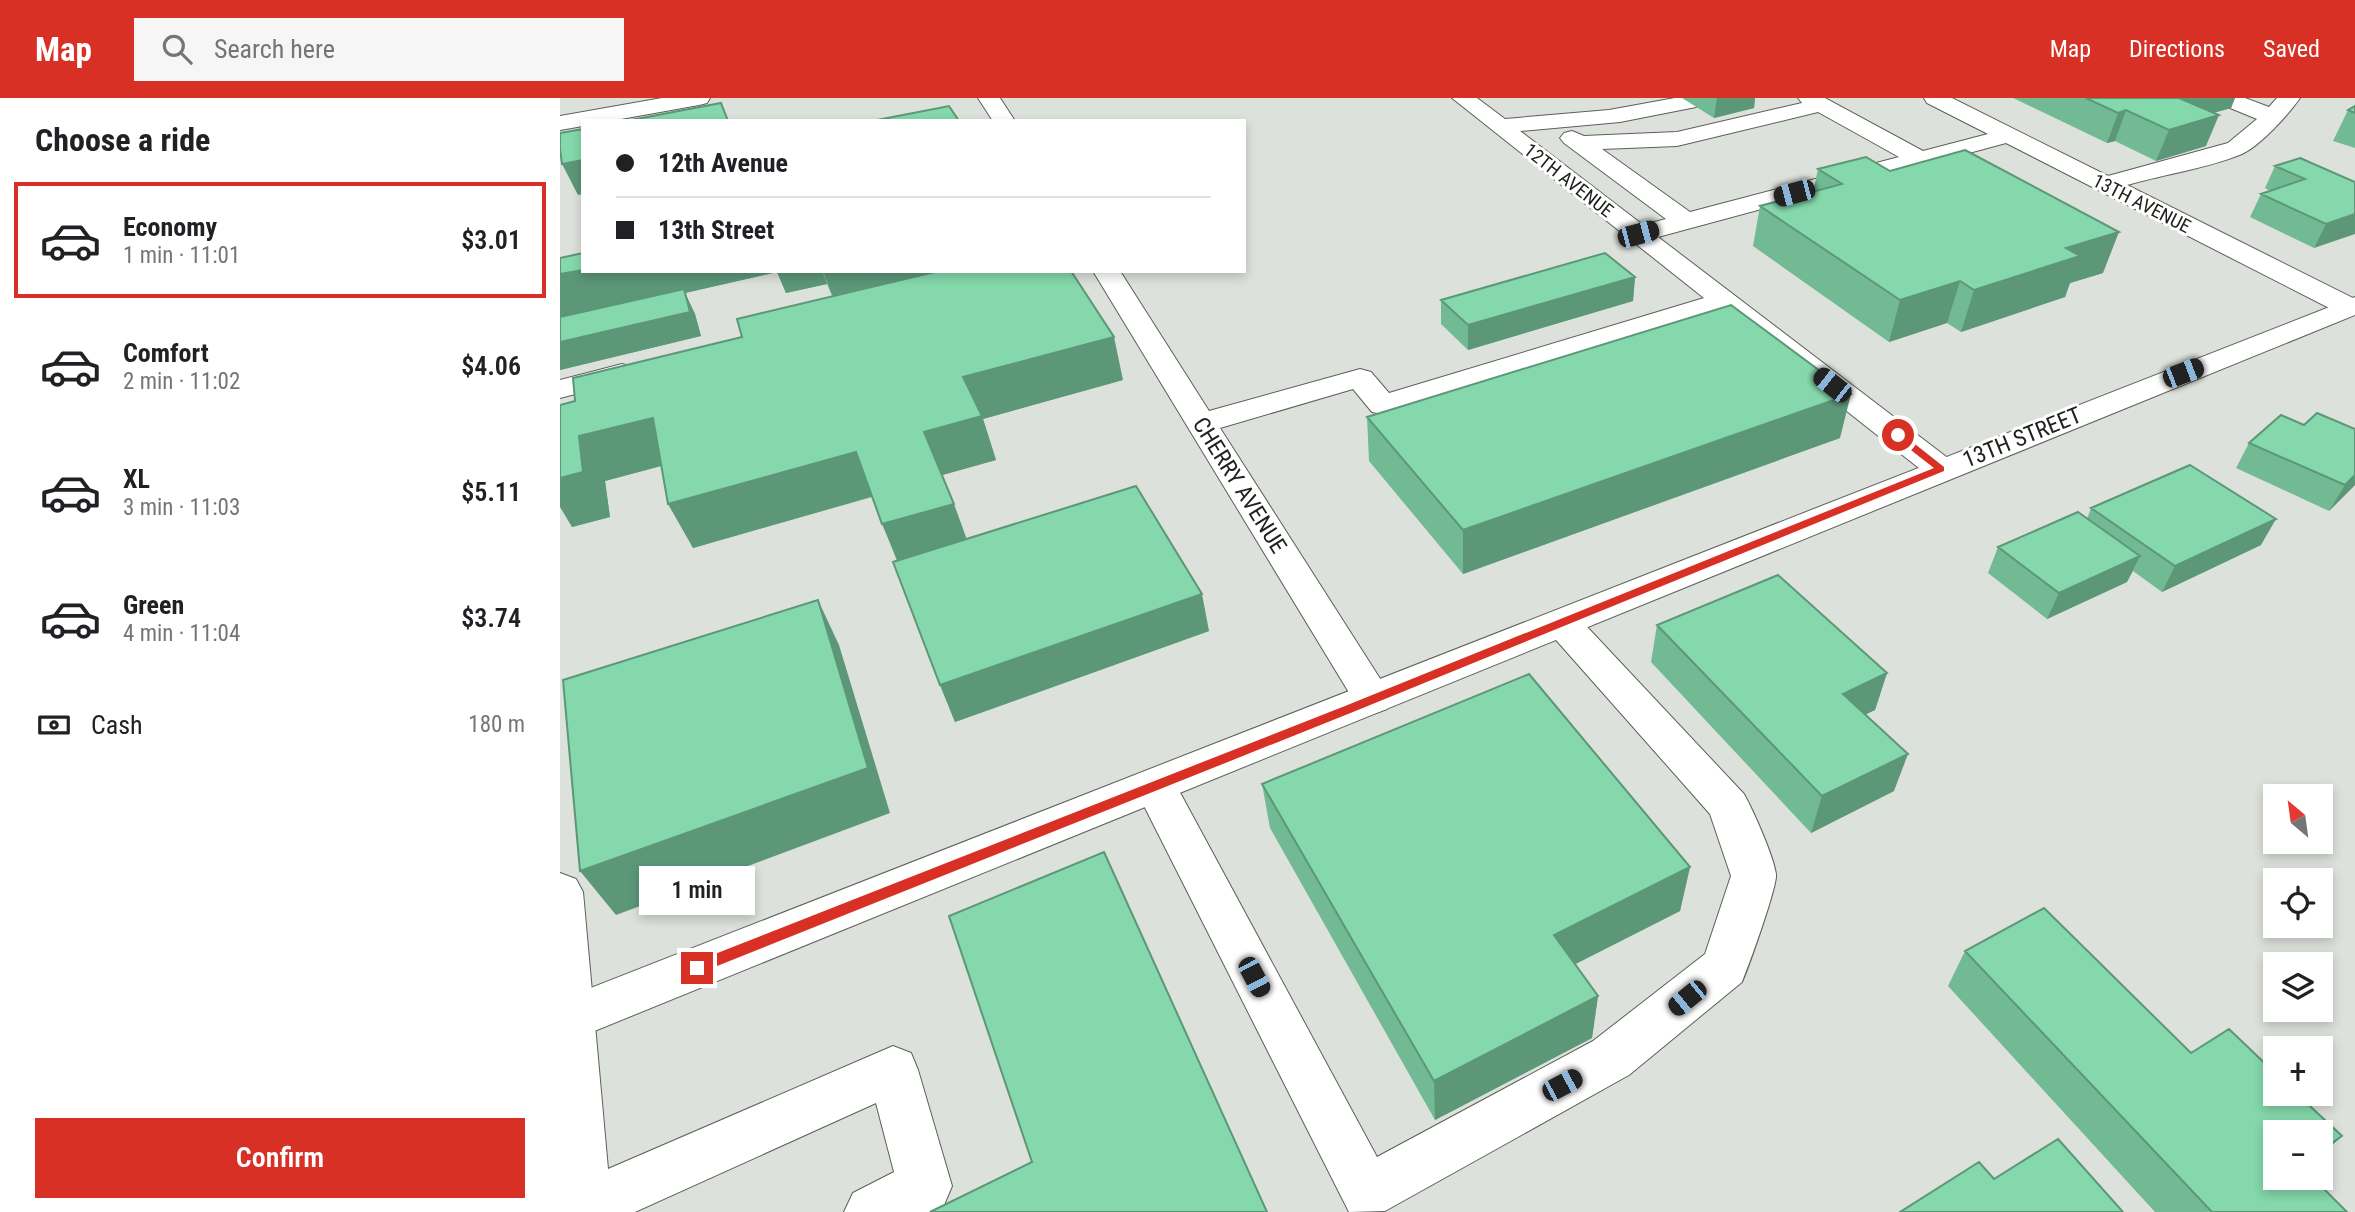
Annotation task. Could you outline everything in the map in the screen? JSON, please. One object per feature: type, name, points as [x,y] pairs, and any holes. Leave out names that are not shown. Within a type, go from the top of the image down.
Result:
[{"type":"street","points":[[582,119],[699,98]]},
{"type":"street","points":[[989,98],[1003,119]]},
{"type":"street","name":"12TH AVENUE","points":[[1463,98],[1941,469]]},
{"type":"street","points":[[1643,112],[1662,98]]},
{"type":"street","points":[[1942,102],[1976,98]]},
{"type":"street","points":[[2226,98],[2273,117]]},
{"type":"street","points":[[2105,184],[2236,148],[2273,117],[2289,98]]},
{"type":"street","points":[[1578,143],[1677,139],[1815,101],[1920,159]]},
{"type":"street","name":"13TH AVENUE","points":[[1942,102],[2353,308]]},
{"type":"street","points":[[1500,127],[1545,119],[1597,118],[1696,107]]},
{"type":"street","points":[[560,123],[581,119]]},
{"type":"street","points":[[1545,119],[1686,222]]},
{"type":"street","points":[[1638,234],[2009,135]]},
{"type":"street","name":"CHERRY AVENUE","points":[[1107,273],[1373,699]]},
{"type":"street","points":[[1201,423],[1360,379],[1383,405],[1724,301]]},
{"type":"street","name":"13TH STREET","points":[[565,1021],[1941,469],[2353,308]]},
{"type":"street","points":[[560,389],[653,365]]},
{"type":"street","points":[[1155,786],[1366,1192],[1611,1058],[1725,967],[1754,877],[1730,806],[1562,623]]},
{"type":"street","points":[[560,892],[565,1021],[584,1210],[893,1070],[925,1186],[872,1212]]},
{"type":"building","points":[[2086,98],[2179,98],[2219,115],[2169,130],[2126,110],[2118,113]]},
{"type":"building","points":[[721,103],[727,119],[637,119]]},
{"type":"building","points":[[949,106],[958,119],[882,119]]},
{"type":"building","points":[[581,129],[581,160],[562,164],[560,133]]},
{"type":"building","points":[[1965,150],[2119,232],[2066,248],[2080,256],[1974,290],[1960,281],[1900,300],[1760,206],[1842,184],[1818,169],[1866,157],[1890,171]]},
{"type":"building","points":[[2300,158],[2355,182],[2355,214],[2326,224],[2261,194],[2305,179],[2275,166]]},
{"type":"building","points":[[581,253],[581,270],[560,274],[560,258]]},
{"type":"building","points":[[1605,253],[1635,277],[1468,325],[1441,300]]},
{"type":"building","points":[[931,273],[1072,273],[1114,337],[963,377],[982,416],[924,432],[954,504],[882,524],[856,452],[668,504],[653,418],[579,436],[583,472],[560,478],[560,405],[575,401],[573,378],[742,337],[737,319]]},
{"type":"building","points":[[684,289],[690,312],[560,342],[560,317]]},
{"type":"building","points":[[1731,305],[1851,394],[1463,530],[1367,417]]},
{"type":"building","points":[[2317,413],[2355,429],[2355,475],[2345,485],[2249,443],[2281,415],[2304,425]]},
{"type":"building","points":[[2190,465],[2276,519],[2175,566],[2091,508]]},
{"type":"building","points":[[1136,486],[1202,594],[940,685],[893,562]]},
{"type":"building","points":[[2078,512],[2140,556],[2059,593],[1998,547]]},
{"type":"building","points":[[1778,575],[1887,673],[1843,694],[1908,754],[1822,796],[1657,625]]},
{"type":"building","points":[[818,600],[868,768],[580,871],[563,680]]},
{"type":"building","points":[[1529,674],[1690,867],[1554,935],[1598,996],[1434,1081],[1262,784]]},
{"type":"building","points":[[1104,852],[1267,1212],[930,1212],[1032,1162],[949,916]]},
{"type":"building","points":[[2044,908],[2191,1053],[2229,1029],[2263,1062],[2263,1106],[2310,1106],[2325,1120],[2263,1120],[2263,1190],[2325,1190],[2347,1212],[2212,1212],[1965,951]]},
{"type":"building","points":[[2333,1128],[2342,1136],[2333,1142]]},
{"type":"building","points":[[2058,1139],[2123,1212],[1900,1212],[1979,1162],[1994,1179]]},
{"type":"route","points":[[697,968],[1349,709],[1941,469],[1898,435]]}]
